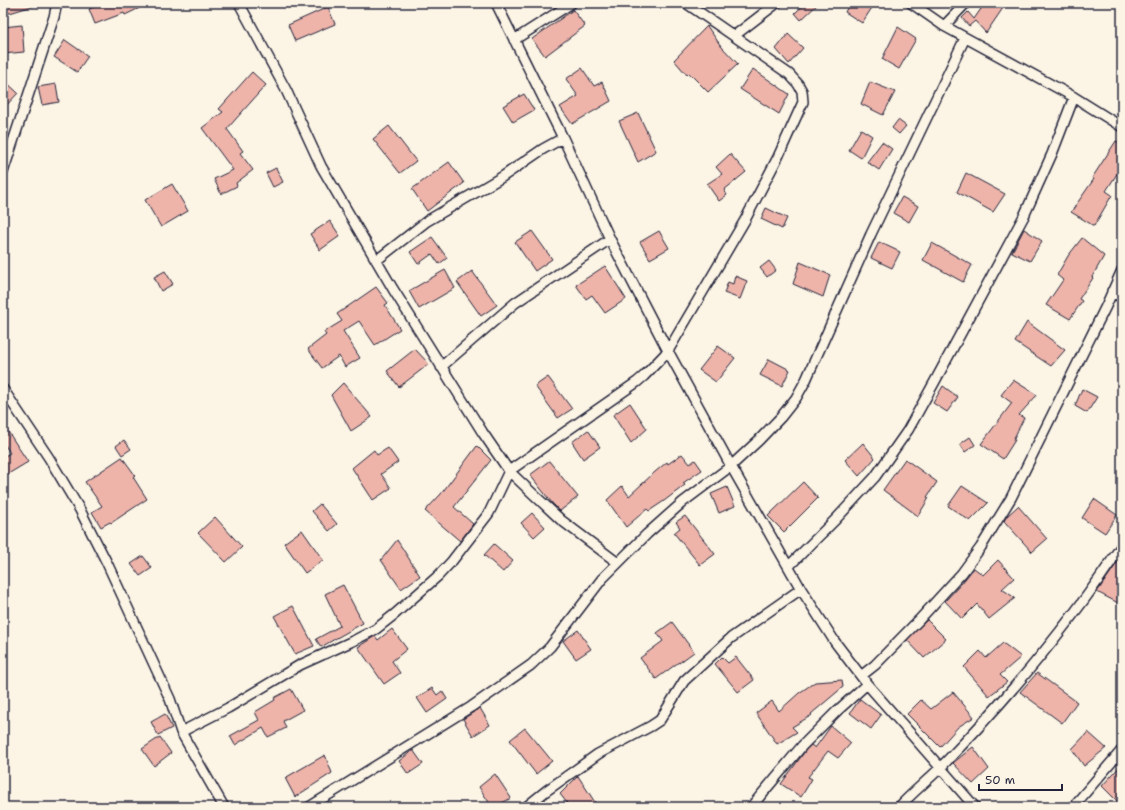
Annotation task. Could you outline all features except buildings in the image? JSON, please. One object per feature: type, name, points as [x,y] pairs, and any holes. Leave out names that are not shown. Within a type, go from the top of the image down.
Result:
[{"type":"street","points":[[4,168],[48,35],[57,3]]},
{"type":"street","points":[[239,3],[286,90],[321,166],[393,289],[441,367],[509,471],[561,520],[593,546],[618,563]]},
{"type":"street","points":[[496,3],[563,138],[610,239],[668,351],[801,589],[835,642],[867,684],[975,807]]},
{"type":"street","points":[[514,40],[572,3]]},
{"type":"street","points":[[181,732],[228,708],[300,665],[376,629],[438,576],[452,561],[488,513],[509,471],[644,376],[668,351],[745,220],[778,157],[803,102],[802,91],[798,84],[788,74],[686,3]]},
{"type":"street","points":[[734,36],[777,3]]},
{"type":"street","points":[[911,3],[944,26],[1074,96],[1122,127]]},
{"type":"street","points":[[944,26],[966,3]]},
{"type":"street","points":[[309,807],[471,706],[531,665],[550,647],[602,579],[618,563],[683,502],[731,466],[781,417],[796,398],[806,380],[871,234],[965,38]]},
{"type":"street","points":[[789,566],[874,477],[908,430],[1024,216],[1052,154],[1074,96]]},
{"type":"street","points":[[377,260],[427,221],[502,176],[542,149],[563,138]]},
{"type":"street","points":[[441,367],[498,316],[515,303],[610,239]]},
{"type":"street","points":[[861,676],[875,665],[919,620],[962,573],[981,547],[1011,498],[1122,270]]},
{"type":"street","points":[[1112,291],[1122,298]]},
{"type":"street","points":[[3,389],[49,458],[80,510],[107,563],[170,699],[181,732],[224,807]]},
{"type":"street","points":[[899,807],[940,768],[1040,658],[1075,613],[1122,545]]},
{"type":"street","points":[[526,807],[598,754],[660,720],[684,681],[731,638],[801,589]]},
{"type":"street","points":[[751,807],[802,746],[867,684]]},
{"type":"street","points":[[1073,807],[1122,750]]}]
